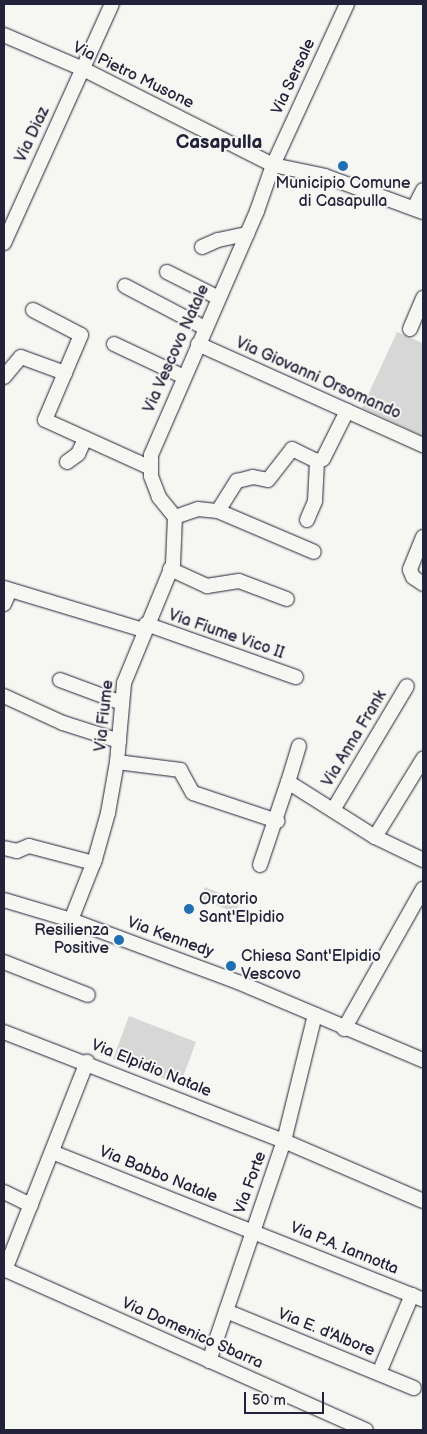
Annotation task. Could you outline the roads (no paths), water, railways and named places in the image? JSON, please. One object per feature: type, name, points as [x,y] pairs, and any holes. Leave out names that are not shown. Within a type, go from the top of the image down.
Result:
[{"type":"street","name":"Via Diaz","points":[[4,243],[112,4]]},
{"type":"street","name":"Via Sersale","points":[[273,165],[347,4]]},
{"type":"street","name":"Via Pietro Musone","points":[[4,35],[83,69],[273,165],[325,176],[419,210]]},
{"type":"street","name":"Via Pietro Musone","points":[[246,151],[269,151],[283,142]]},
{"type":"street","points":[[246,151],[260,173],[264,193]]},
{"type":"street","name":"Via Vescovo Natale","points":[[175,517],[161,503],[151,468],[151,454],[247,234],[273,165]]},
{"type":"street","points":[[419,210],[423,190]]},
{"type":"street","points":[[202,247],[218,240],[247,234]]},
{"type":"street","points":[[167,272],[219,298]]},
{"type":"street","points":[[125,286],[205,328]]},
{"type":"street","points":[[410,329],[423,298]]},
{"type":"street","points":[[33,310],[82,335],[45,420],[151,468]]},
{"type":"street","points":[[114,344],[184,378]]},
{"type":"street","name":"Via Giovanni Orsomando","points":[[198,344],[423,446]]},
{"type":"street","points":[[4,377],[21,357],[65,373]]},
{"type":"street","points":[[318,461],[323,459],[347,411]]},
{"type":"street","points":[[67,462],[78,454],[86,439]]},
{"type":"street","points":[[218,511],[237,481],[253,477],[268,480],[292,449],[318,461]]},
{"type":"street","points":[[307,520],[315,501],[318,461]]},
{"type":"street","points":[[175,517],[193,509],[218,511],[314,552]]},
{"type":"street","name":"Via Fiume","points":[[71,920],[94,863],[108,813],[117,762],[124,683],[144,627],[170,569],[175,517]]},
{"type":"street","points":[[423,537],[410,570],[414,578],[423,584]]},
{"type":"street","points":[[170,569],[207,586],[239,581],[287,599]]},
{"type":"street","points":[[4,604],[7,589]]},
{"type":"street","name":"Via Fiume Vico II","points":[[7,589],[144,627],[296,677]]},
{"type":"street","points":[[60,680],[122,703]]},
{"type":"street","name":"Via Anna Frank","points":[[333,810],[407,686]]},
{"type":"street","points":[[4,696],[63,723],[119,741]]},
{"type":"street","points":[[260,865],[277,821],[299,746]]},
{"type":"street","points":[[376,837],[423,759]]},
{"type":"street","points":[[117,762],[180,770],[193,793],[277,821]]},
{"type":"street","name":"Via Anna Frank","points":[[288,782],[376,837],[423,860]]},
{"type":"street","points":[[4,848],[16,850],[30,846],[94,863]]},
{"type":"street","points":[[344,1029],[420,904],[423,889]]},
{"type":"street","name":"Via Kennedy","points":[[4,900],[71,920],[238,982],[344,1029],[423,1060]]},
{"type":"street","points":[[4,962],[88,995]]},
{"type":"street","name":"Via Forte","points":[[210,1361],[252,1231],[284,1142],[315,1015]]},
{"type":"street","name":"Via Elpidio Natale","points":[[4,1032],[87,1062],[423,1201]]},
{"type":"street","points":[[4,1270],[87,1062]]},
{"type":"street","name":"Via Babbo Natale","points":[[52,1152],[252,1231]]},
{"type":"street","points":[[4,1192],[31,1205]]},
{"type":"street","name":"Via P.A. Iannotta","points":[[252,1231],[418,1297]]},
{"type":"street","name":"Via Domenico Sbarra","points":[[4,1270],[366,1430]]},
{"type":"street","points":[[380,1373],[418,1297]]},
{"type":"street","name":"Via E. d'Albore","points":[[226,1311],[414,1388]]},
{"type":"place","name":"Municipio Comune di Casapulla","points":[[343,166]]},
{"type":"place","name":"Oratorio Sant'Elpidio","points":[[189,909]]},
{"type":"place","name":"Resilienza Positive","points":[[119,940]]},
{"type":"place","name":"Chiesa Sant'Elpidio Vescovo","points":[[231,966]]},
{"type":"district","name":"Casapulla","points":[[219,143]]}]
